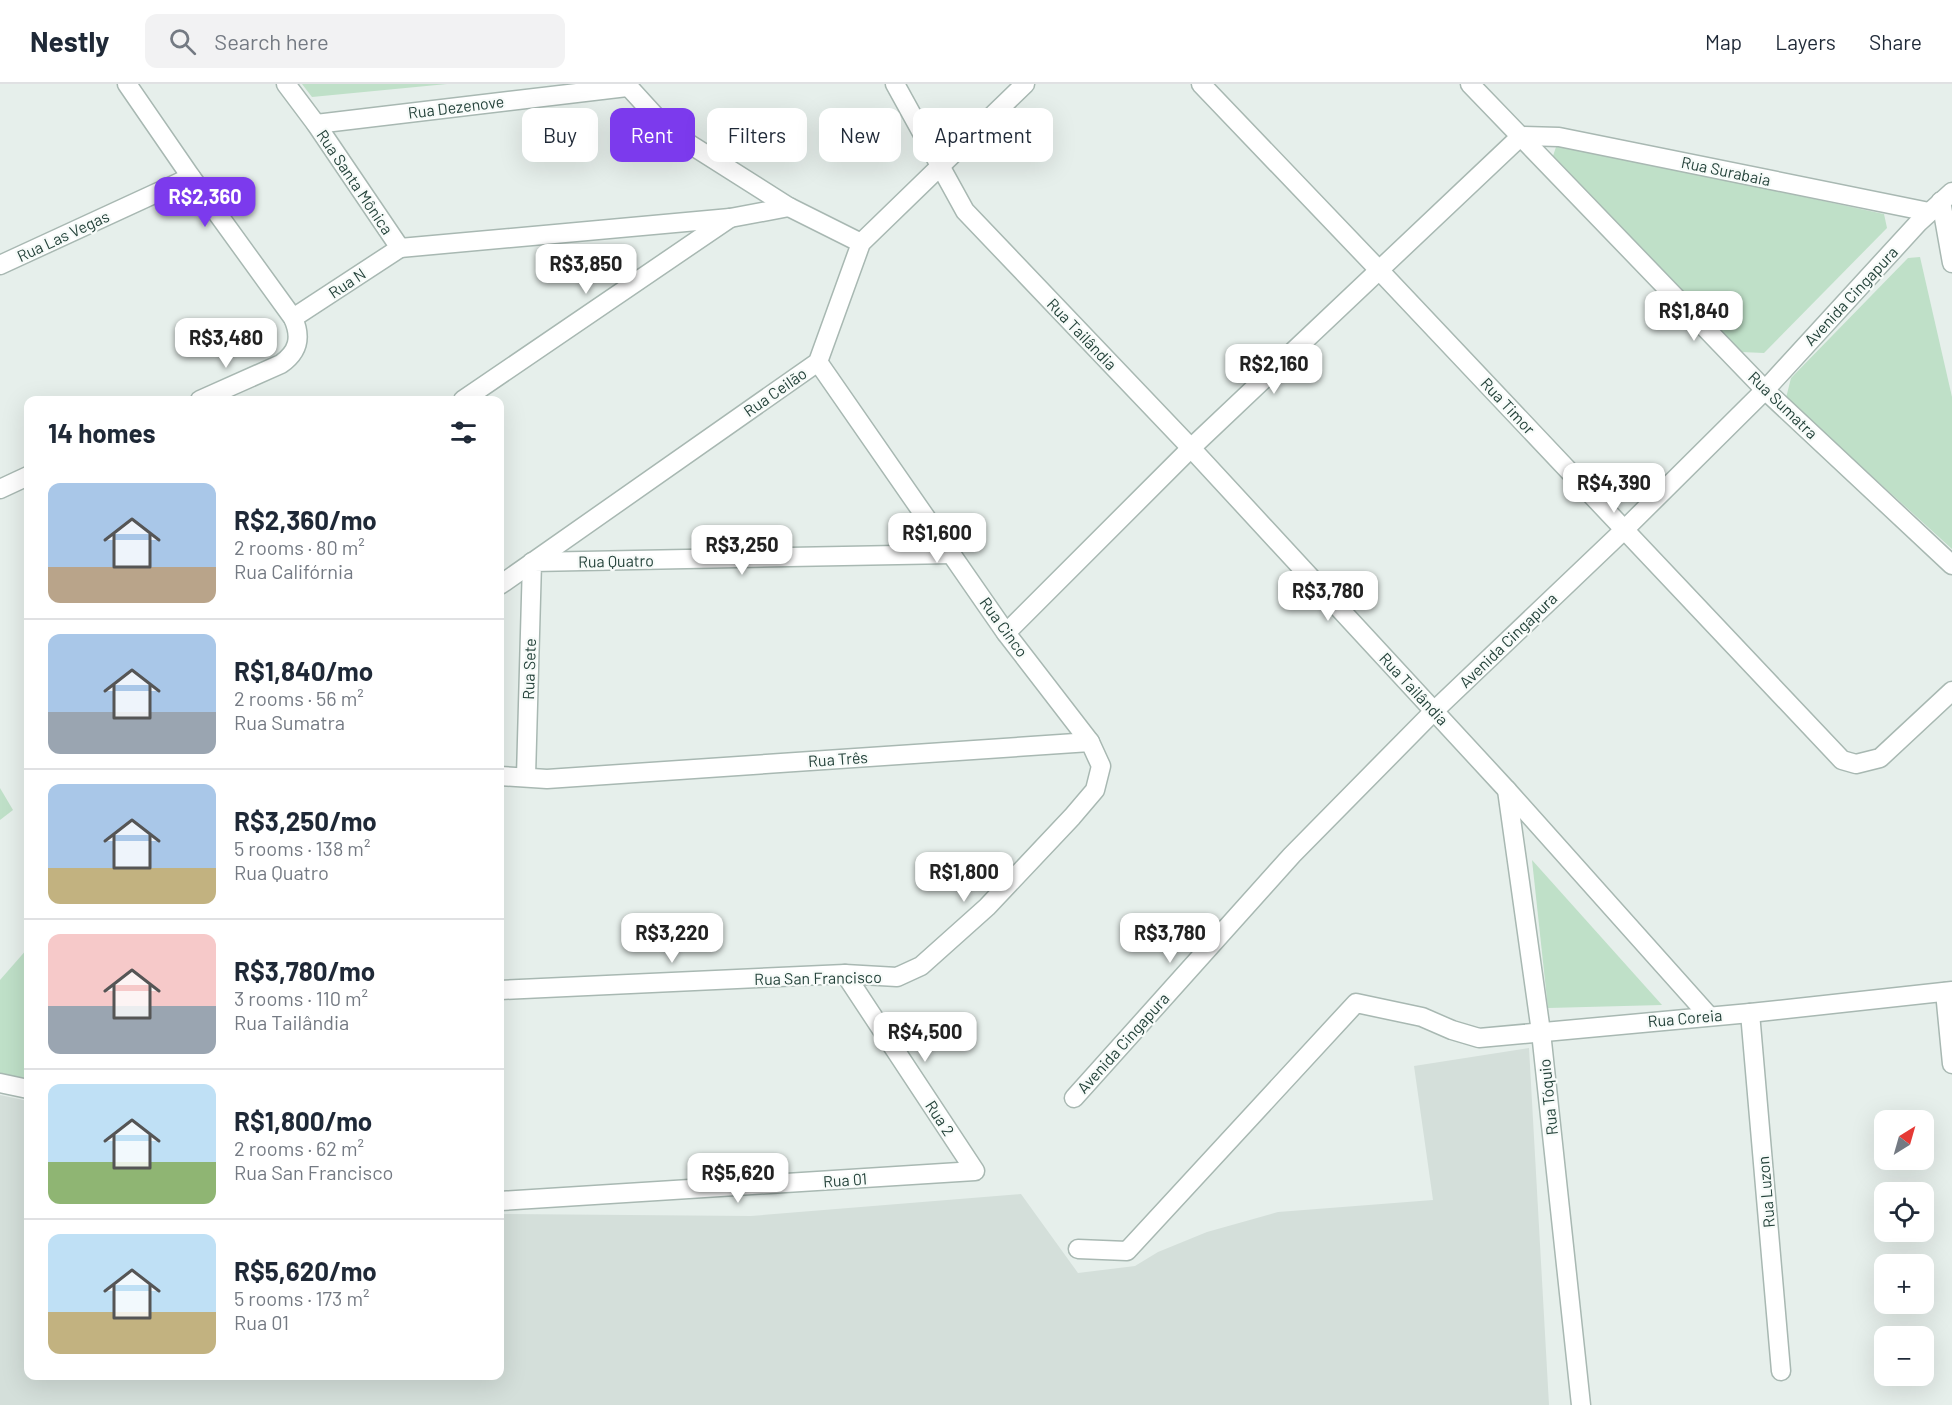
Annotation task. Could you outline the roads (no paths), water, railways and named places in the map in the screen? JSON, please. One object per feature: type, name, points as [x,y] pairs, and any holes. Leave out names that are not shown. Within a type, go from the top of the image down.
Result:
[{"type":"street","points":[[127,84],[298,328],[299,341],[292,356],[267,371],[209,396]]},
{"type":"street","name":"Rua Santa Mônica","points":[[286,84],[316,124],[400,248],[730,218],[789,207]]},
{"type":"street","points":[[896,84],[939,167]]},
{"type":"street","name":"Rua Ceilão","points":[[504,582],[818,362],[861,243],[1025,84]]},
{"type":"street","name":"Rua Timor","points":[[1201,84],[1842,760],[1856,764],[1880,758],[1952,691]]},
{"type":"street","name":"Rua Sumatra","points":[[1470,84],[1765,390],[1952,565]]},
{"type":"street","points":[[627,86],[669,131],[789,207],[861,243]]},
{"type":"street","name":"Rua Dezenove","points":[[316,124],[627,86]]},
{"type":"street","points":[[1006,633],[1191,448],[1521,136]]},
{"type":"street","name":"Rua Surabaia","points":[[1521,136],[1560,137],[1941,202]]},
{"type":"street","name":"Rua Tailândia","points":[[939,167],[965,211],[1191,448],[1507,790],[1709,1016]]},
{"type":"street","name":"Rua Las Vegas","points":[[0,265],[191,177]]},
{"type":"street","points":[[1941,202],[1952,263]]},
{"type":"street","name":"Avenida Cingapura","points":[[1074,1098],[1292,855],[1434,711],[1765,390],[1941,202]]},
{"type":"street","points":[[469,396],[730,218]]},
{"type":"street","name":"Rua N","points":[[293,318],[400,248]]},
{"type":"street","name":"Rua Cinco","points":[[818,362],[1006,633],[1090,742]]},
{"type":"street","points":[[0,489],[24,478]]},
{"type":"street","name":"Rua Quatro","points":[[532,562],[952,554]]},
{"type":"street","name":"Rua Sete","points":[[526,776],[532,562]]},
{"type":"street","name":"Rua Três","points":[[504,776],[547,779],[1090,742]]},
{"type":"street","name":"Rua San Francisco","points":[[504,990],[845,974],[897,977],[921,966],[987,907],[1072,817],[1095,789],[1101,766],[1090,742]]},
{"type":"street","name":"Rua Tóquio","points":[[1507,790],[1541,1032],[1581,1405]]},
{"type":"street","name":"Rua 2","points":[[845,974],[975,1171]]},
{"type":"street","points":[[1949,991],[1952,1064]]},
{"type":"street","name":"Rua Coreia","points":[[1078,1249],[1127,1251],[1356,1004],[1422,1017],[1452,1030],[1479,1038],[1750,1013],[1949,991]]},
{"type":"street","name":"Rua Luzon","points":[[1750,1013],[1781,1371]]},
{"type":"street","points":[[0,1083],[24,1088]]},
{"type":"street","name":"Rua 01","points":[[504,1201],[975,1171]]}]
